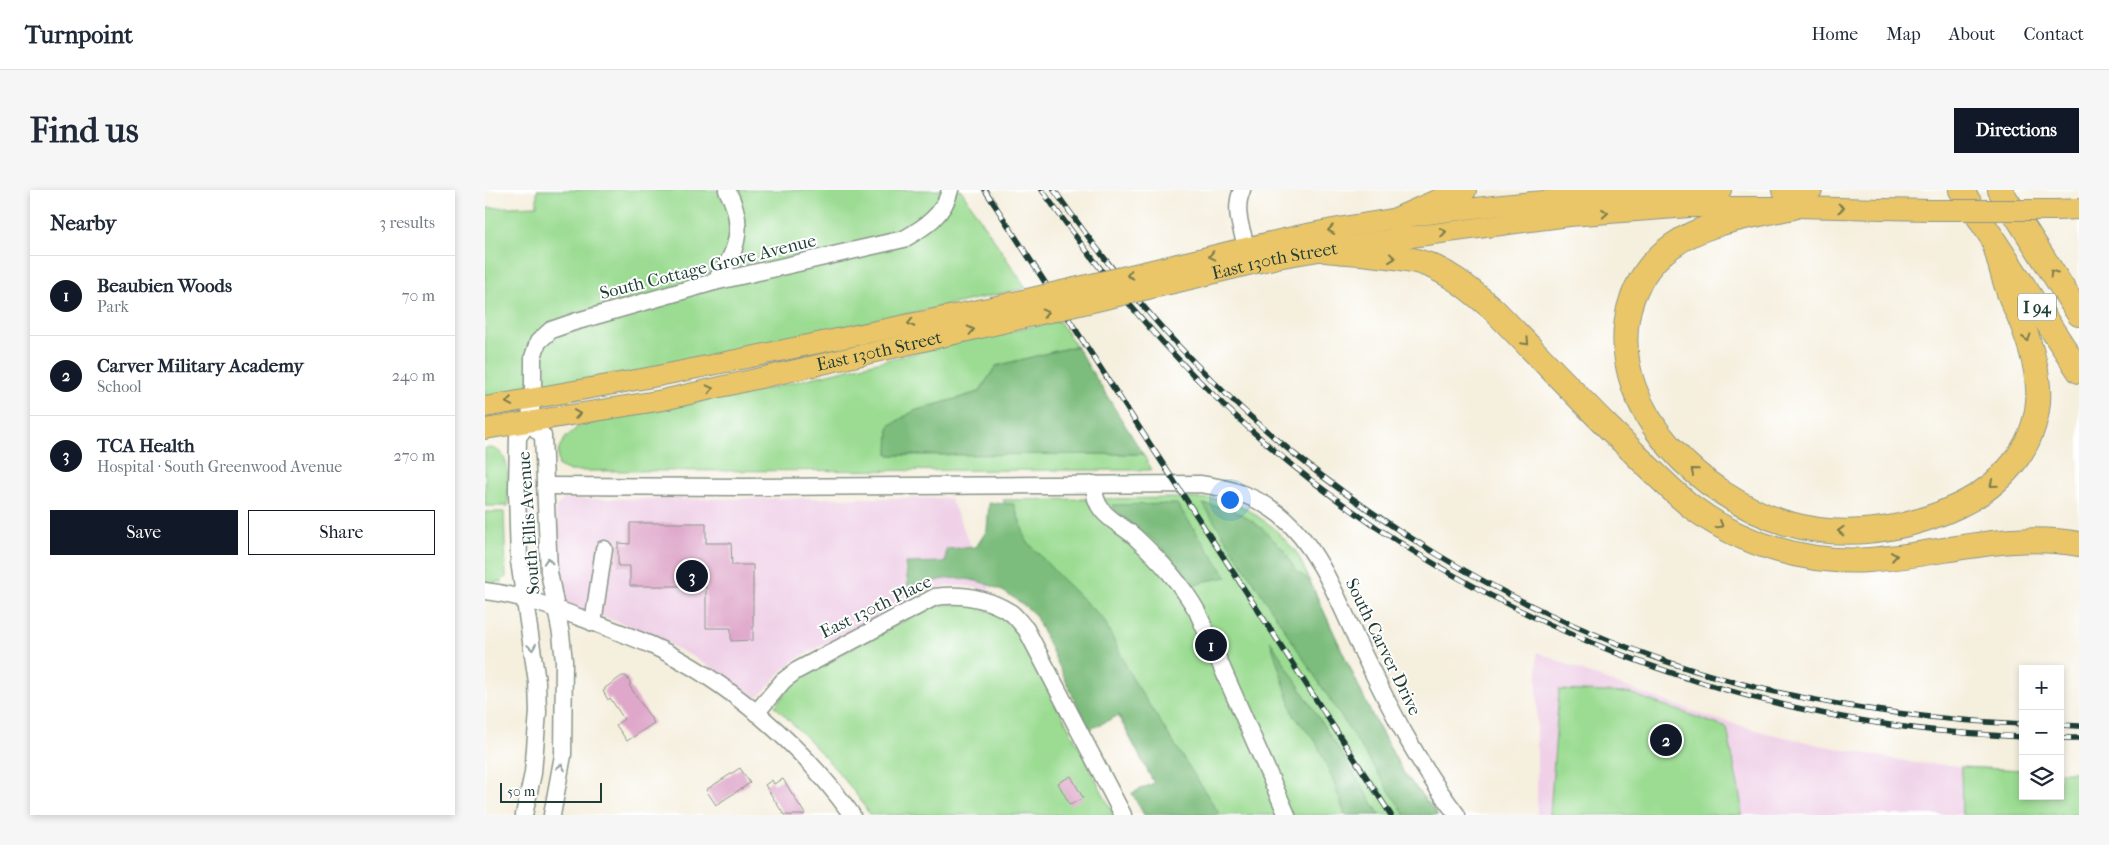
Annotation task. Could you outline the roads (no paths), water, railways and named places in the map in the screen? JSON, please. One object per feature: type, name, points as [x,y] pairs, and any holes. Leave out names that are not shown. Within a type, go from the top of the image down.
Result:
[{"type":"highway","points":[[1396,220],[1464,190]]},
{"type":"highway","name":"I 94","points":[[1961,190],[2079,371]]},
{"type":"highway","name":"I 94","points":[[1999,190],[2079,314]]},
{"type":"highway","points":[[1787,198],[1683,238],[1669,247],[1643,276],[1634,292],[1628,310],[1624,345],[1631,379],[1645,410],[1664,439],[1691,470],[1712,486],[1759,514],[1786,524],[1814,530],[1866,532],[1894,528],[1934,516],[1967,502],[1990,487],[2020,457],[2030,438],[2035,422],[2039,386],[2027,338],[2008,291],[1995,242]]},
{"type":"highway","points":[[1326,250],[1413,260],[1439,271],[1474,292],[1673,490],[1712,520],[1747,538],[1793,554],[1844,560],[1871,560],[2026,540],[2079,544]]},
{"type":"main road","name":"East 130th Street","points":[[485,430],[663,400],[996,315],[1249,257],[1307,234],[1449,211],[1568,198],[1721,190]]},
{"type":"main road","name":"East 130th Street","points":[[1787,198],[1813,190]]},
{"type":"main road","name":"East 130th Street","points":[[1249,257],[1277,258],[1416,236],[1569,216],[1787,198],[1930,210],[2079,210]]},
{"type":"main road","name":"East 130th Street","points":[[485,407],[996,315]]},
{"type":"street","points":[[714,282],[724,271],[732,256],[738,235],[738,220],[733,201],[727,190]]},
{"type":"street","name":"South Cottage Grove Avenue","points":[[529,422],[533,398],[533,357],[538,342],[551,330],[714,282],[904,239],[921,229],[942,211],[950,190]]},
{"type":"street","points":[[1242,190],[1238,206],[1238,216],[1249,257]]},
{"type":"street","name":"South Ellis Avenue","points":[[524,815],[533,773],[538,712],[537,682],[519,561],[518,437],[529,422],[543,436],[549,572],[561,634],[564,661],[563,755],[552,815]]},
{"type":"street","points":[[545,486],[745,487],[1094,484],[1095,501],[1103,512],[1134,536],[1161,562],[1185,590],[1197,611],[1287,815]]},
{"type":"street","name":"South Carver Drive","points":[[1094,484],[1200,484],[1223,487],[1245,494],[1266,504],[1282,517],[1303,540],[1321,567],[1407,740],[1427,774],[1457,815]]},
{"type":"street","points":[[593,622],[604,549]]},
{"type":"street","points":[[485,591],[525,599],[593,622],[652,646],[726,690],[756,713],[803,757],[852,815]]},
{"type":"street","name":"East 130th Place","points":[[756,713],[783,681],[816,658],[935,597],[952,595],[973,596],[1012,612],[1026,629],[1123,815]]},
{"type":"railway","points":[[985,190],[1391,815]]},
{"type":"railway","points":[[1042,190],[1133,309],[1166,346],[1239,419],[1317,485],[1401,543],[1490,595],[1582,639],[1678,675],[1777,703],[1895,726],[2019,737]]},
{"type":"railway","points":[[1054,190],[1096,248],[1141,303],[1172,339],[1232,399],[1297,456],[1366,508],[1438,555],[1514,597],[1592,633],[1672,663],[1754,687],[1888,712],[2019,724]]},
{"type":"railway","points":[[2064,725],[2079,726]]},
{"type":"railway","points":[[2064,738],[2079,738]]},
{"type":"place","name":"TCA Health","points":[[692,576]]},
{"type":"place","name":"Beaubien Woods","points":[[1211,645]]},
{"type":"place","name":"Carver Military Academy","points":[[1666,740]]}]
